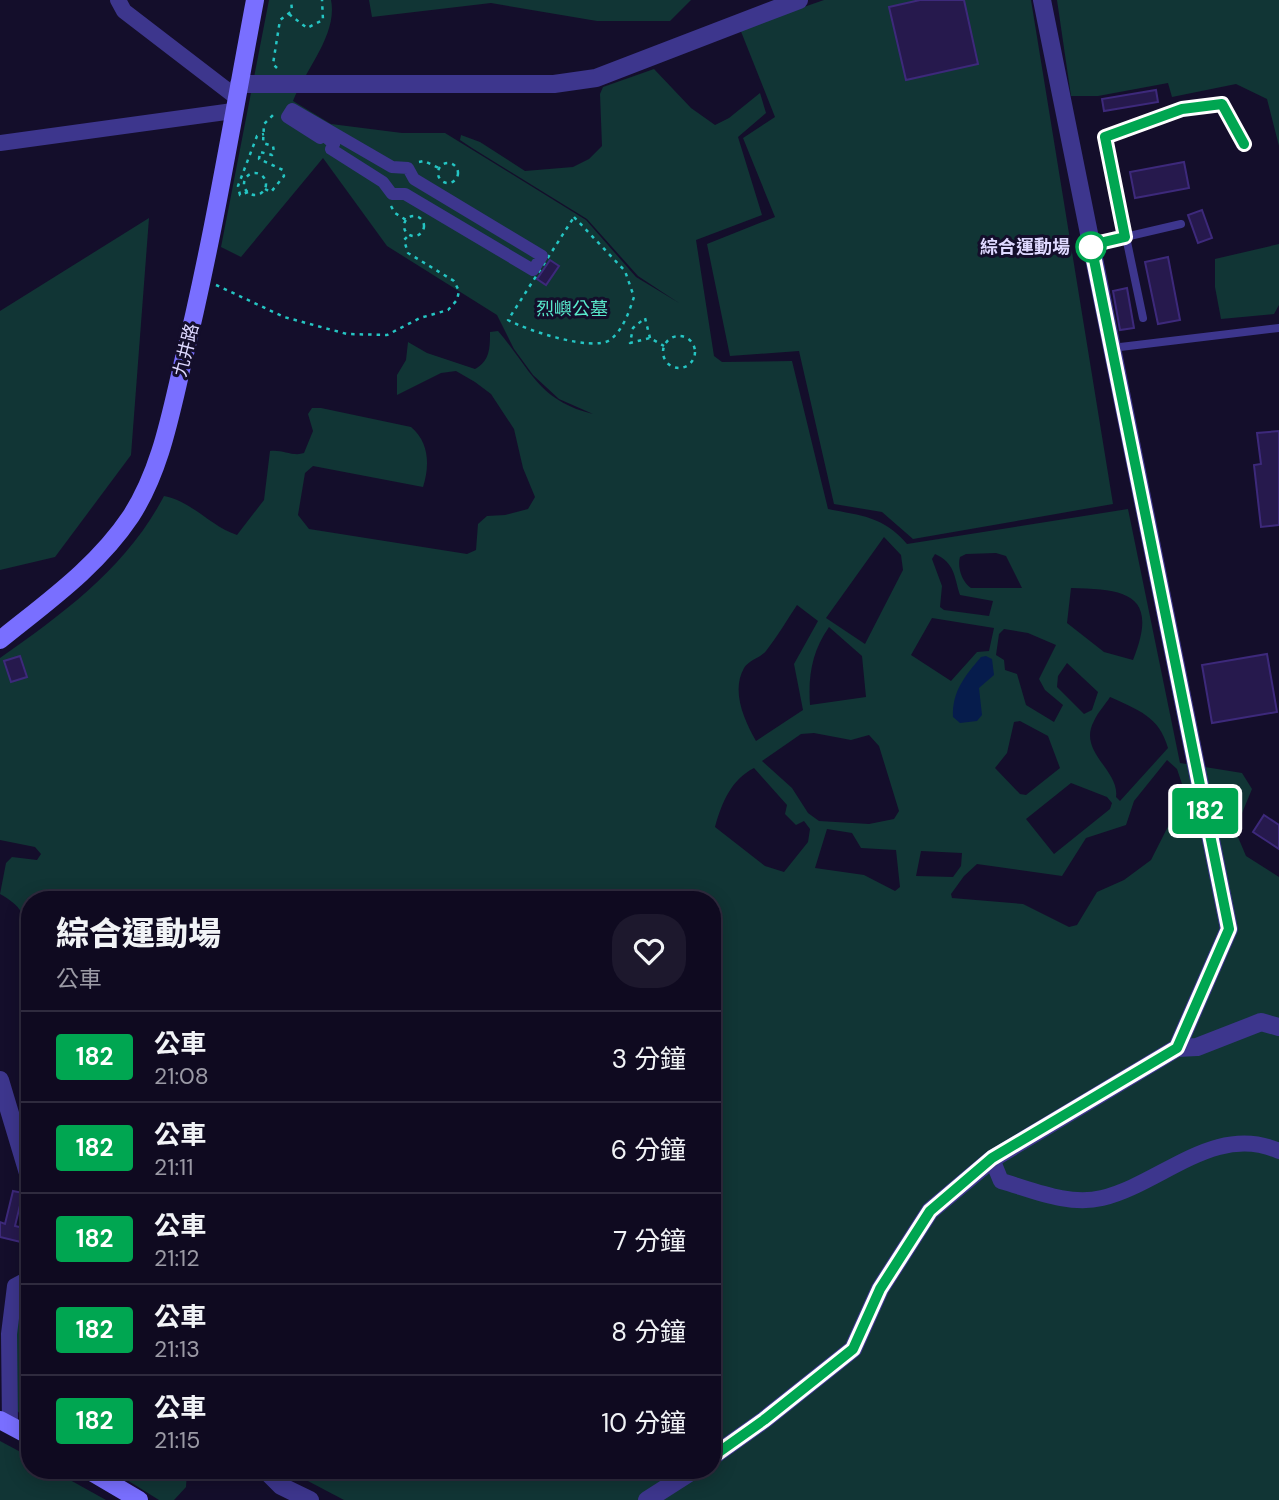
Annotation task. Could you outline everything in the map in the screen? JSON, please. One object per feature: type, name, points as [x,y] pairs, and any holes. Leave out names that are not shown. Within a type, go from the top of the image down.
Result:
[{"type":"main road","name":"九井路","points":[[0,640],[85,571],[131,516],[149,481],[164,441],[203,279],[255,0]]},
{"type":"main road","points":[[5,1422],[21,1431]]},
{"type":"main road","points":[[103,1479],[139,1500]]},
{"type":"street","points":[[118,0],[124,11],[236,98]]},
{"type":"street","points":[[0,143],[236,98],[280,85],[554,85],[596,78],[799,0]]},
{"type":"street","points":[[1042,0],[1229,929],[1177,1048]]},
{"type":"street","points":[[292,109],[392,167],[408,169],[414,179],[542,256],[533,270],[405,194],[392,194],[383,182],[331,149],[334,144],[322,134],[320,138],[287,117],[289,113],[292,109]]},
{"type":"street","points":[[721,1451],[853,1349],[880,1289],[930,1211],[992,1158],[1177,1048],[1197,1047],[1261,1022],[1279,1027]]},
{"type":"street","points":[[0,1080],[21,1150]]},
{"type":"street","points":[[992,1158],[1001,1181],[1066,1200],[1101,1198],[1204,1151],[1239,1142],[1279,1151]]},
{"type":"street","points":[[5,1422],[9,1334],[15,1286],[21,1283]]},
{"type":"street","points":[[274,1479],[281,1486],[310,1500]]},
{"type":"street","points":[[647,1500],[680,1479]]},
{"type":"lane","points":[[1143,318],[1105,137],[1182,109],[1222,104],[1244,144]]},
{"type":"lane","points":[[1091,245],[1181,224]]},
{"type":"lane","points":[[1112,348],[1279,328]]},
{"type":"path","points":[[289,14],[291,0]]},
{"type":"path","points":[[289,14],[307,28],[323,20],[322,0]]},
{"type":"path","points":[[280,85],[280,70],[273,64],[276,39],[279,20],[289,14]]},
{"type":"path","points":[[265,189],[271,192],[285,172],[259,159],[260,152],[272,155],[274,152],[273,146],[263,143],[264,124],[281,107],[289,113]]},
{"type":"path","points":[[264,134],[257,136],[238,186],[240,195],[248,192],[257,195],[265,189]]},
{"type":"path","points":[[408,169],[411,164],[424,160],[439,168]]},
{"type":"path","points":[[447,162],[453,164],[458,169],[457,178],[448,183],[441,181],[437,175],[439,168],[447,162]]},
{"type":"path","points":[[248,192],[246,179],[255,173],[264,178],[265,189]]},
{"type":"path","points":[[392,194],[389,202],[395,213],[406,220]]},
{"type":"path","points":[[203,279],[284,317],[347,334],[387,334],[420,317],[449,310],[457,300],[459,291],[454,281],[408,253],[404,240],[409,235],[421,233],[424,224],[418,216],[406,220]]},
{"type":"path","points":[[574,217],[625,271],[631,283],[634,297],[624,321],[608,341],[594,345],[524,328],[508,320],[574,217]]},
{"type":"path","points":[[406,220],[404,227],[409,235]]},
{"type":"path","points":[[650,338],[645,318],[633,328],[630,343],[650,338],[664,346]]},
{"type":"path","points":[[624,321],[633,328]]},
{"type":"path","points":[[685,337],[692,343],[695,357],[684,368],[673,368],[665,361],[664,346],[670,338],[685,337]]},
{"type":"green space","name":"烈嶼公墓","points":[[269,0],[331,0],[330,26],[293,101],[331,124],[402,133],[445,133],[586,220],[636,277],[679,303],[638,276],[587,219],[460,140],[461,135],[480,142],[525,171],[573,167],[589,159],[602,146],[600,94],[603,87],[654,69],[691,108],[715,125],[729,118],[760,93],[766,113],[738,137],[762,215],[696,240],[714,356],[722,362],[792,361],[828,509],[880,522],[907,544],[1128,509],[1180,763],[1242,773],[1252,789],[1235,830],[1246,856],[1279,877],[1279,1500],[344,1500],[304,1479],[721,1479],[721,891],[21,891],[21,912],[0,894],[6,863],[12,857],[37,860],[41,854],[35,847],[0,840],[0,658],[70,606],[113,567],[149,522],[164,496],[184,503],[218,526],[237,535],[264,500],[270,451],[304,453],[313,431],[308,414],[312,408],[321,408],[411,427],[425,447],[427,470],[423,487],[313,466],[305,473],[298,515],[309,529],[467,554],[476,550],[478,524],[487,516],[528,509],[535,497],[523,468],[514,429],[491,394],[475,382],[456,371],[441,373],[397,395],[397,375],[406,360],[408,342],[427,353],[475,369],[486,358],[490,332],[498,331],[537,382],[547,392],[559,401],[593,414],[559,399],[533,375],[514,349],[497,315],[387,246],[323,158],[241,257],[221,247]],"holes":[[[884,537],[901,555],[903,570],[865,644],[826,618]],[[996,553],[1006,556],[1022,588],[971,588],[960,570],[960,557],[966,554]],[[935,554],[950,566],[960,595],[993,601],[989,616],[944,610],[940,607],[942,586],[932,559]],[[1071,588],[1123,594],[1133,600],[1140,609],[1140,638],[1133,660],[1104,652],[1067,623]],[[797,605],[818,621],[794,664],[803,710],[756,741],[741,705],[740,677],[746,665],[766,651]],[[932,618],[994,628],[989,651],[977,652],[951,681],[911,655]],[[829,627],[862,656],[866,697],[810,705],[811,674],[823,636]],[[1004,629],[1028,633],[1056,645],[1039,679],[1045,690],[1063,705],[1054,722],[1026,705],[1017,674],[1005,670],[1004,660],[996,655],[999,634]],[[1067,663],[1098,692],[1092,710],[1084,714],[1057,687],[1058,676]],[[1110,697],[1153,721],[1168,748],[1120,801],[1116,797],[1112,778],[1095,752],[1090,732],[1097,715]],[[1020,721],[1048,736],[1060,768],[1026,795],[1020,794],[995,768],[1007,753],[1014,722]],[[814,733],[851,740],[869,735],[879,746],[899,811],[894,819],[869,824],[819,821],[808,813],[792,788],[762,761],[801,734]],[[1167,760],[1177,769],[1185,793],[1151,860],[1124,880],[1097,892],[1077,925],[1069,927],[1023,904],[952,898],[951,894],[964,876],[977,864],[1062,876],[1086,838],[1126,825],[1134,801]],[[754,768],[787,805],[785,814],[796,825],[804,821],[810,829],[808,842],[784,872],[765,866],[715,827],[724,801],[739,779]],[[1071,783],[1107,797],[1112,803],[1110,809],[1054,854],[1026,819]],[[827,829],[852,833],[861,848],[896,850],[900,887],[895,891],[864,875],[815,868]],[[921,851],[962,853],[961,866],[953,877],[916,876]]]},
{"type":"green space","points":[[369,0],[691,0],[670,21],[597,21],[491,3],[372,17]]},
{"type":"green space","points":[[824,0],[1031,0],[1113,504],[913,539],[882,512],[834,504],[799,351],[730,356],[707,244],[775,217],[743,138],[775,117],[740,29]]},
{"type":"green space","points":[[1057,0],[1279,0],[1279,146],[1267,99],[1236,84],[1172,97],[1168,83],[1098,96],[1071,96]]},
{"type":"green space","points":[[149,218],[131,455],[55,557],[0,570],[0,311]]},
{"type":"green space","points":[[1279,244],[1279,305],[1274,314],[1221,319],[1215,287],[1215,259]]},
{"type":"green space","points":[[21,1292],[21,1414],[8,1406]]},
{"type":"green space","points":[[0,1441],[21,1452],[21,1479],[68,1479],[106,1500],[0,1500]]},
{"type":"green space","points":[[125,1479],[186,1479],[186,1487],[174,1500],[159,1500]]},
{"type":"water","points":[[981,657],[992,659],[994,675],[979,688],[982,715],[977,721],[960,723],[953,717],[957,692],[975,664]]},
{"type":"building","points":[[920,0],[964,0],[978,64],[906,80],[889,7]]},
{"type":"building","points":[[1156,90],[1158,102],[1104,111],[1102,99]]},
{"type":"building","points":[[1184,162],[1189,188],[1135,198],[1130,172]]},
{"type":"building","points":[[1202,210],[1212,238],[1198,243],[1188,215]]},
{"type":"building","points":[[1168,257],[1180,320],[1158,324],[1145,262]]},
{"type":"building","points":[[550,260],[559,266],[546,285],[537,279]]},
{"type":"building","points":[[1127,288],[1134,328],[1120,330],[1113,291]]},
{"type":"building","points":[[1279,431],[1279,525],[1261,527],[1254,465],[1261,464],[1257,433]]},
{"type":"building","points":[[1267,654],[1277,712],[1212,723],[1202,665]]},
{"type":"building","points":[[20,656],[27,677],[11,682],[4,661]]},
{"type":"building","points":[[1264,815],[1279,825],[1279,849],[1253,832]]},
{"type":"building","points":[[13,1191],[21,1193],[15,1226],[21,1227],[21,1242],[0,1237],[0,1222],[5,1224]]},
{"type":"bus line","name":"182","points":[[721,1451],[853,1349],[880,1289],[930,1211],[992,1158],[1177,1048],[1229,929],[1091,245],[1125,237],[1105,137],[1182,109],[1222,104],[1244,144]]},
{"type":"place","name":"綜合運動場","points":[[1091,247]]}]
